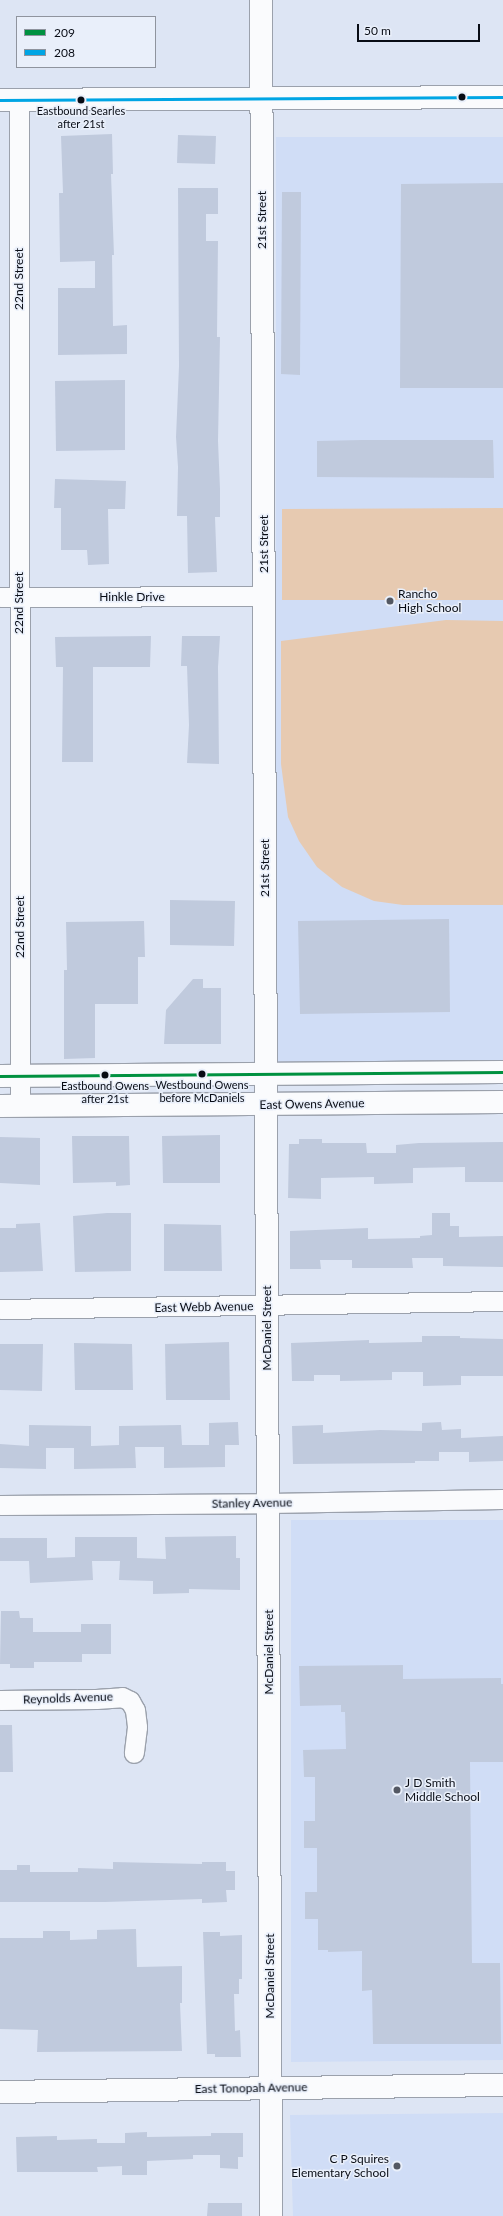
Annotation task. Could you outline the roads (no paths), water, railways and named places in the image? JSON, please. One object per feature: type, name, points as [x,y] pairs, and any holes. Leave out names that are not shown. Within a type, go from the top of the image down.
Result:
[{"type":"street","name":"21st Street","points":[[261,0],[266,1089]]},
{"type":"street","points":[[9,100],[503,97]]},
{"type":"street","name":"22nd Street","points":[[9,100],[20,597],[10,1106]]},
{"type":"street","name":"Hinkle Drive","points":[[0,597],[264,596]]},
{"type":"street","points":[[469,1102],[500,1072]]},
{"type":"street","name":"East Owens Avenue","points":[[10,1106],[500,1072]]},
{"type":"street","name":"East Owens Avenue","points":[[10,1076],[266,1089],[469,1102],[503,1102]]},
{"type":"street","name":"McDaniel Street","points":[[266,1089],[271,2216]]},
{"type":"street","name":"East Webb Avenue","points":[[0,1309],[267,1306],[503,1301]]},
{"type":"street","name":"Stanley Avenue","points":[[0,1505],[503,1499]]},
{"type":"street","name":"Reynolds Avenue","points":[[0,1700],[96,1699],[122,1697],[130,1701],[134,1710],[137,1726],[134,1753]]},
{"type":"street","name":"East Tonopah Avenue","points":[[0,2092],[503,2085]]},
{"type":"place","name":"Eastbound Searles after 21st","points":[[81,100]]},
{"type":"place","name":"Rancho High School","points":[[390,601]]},
{"type":"place","name":"Westbound Owens before McDaniels","points":[[202,1074]]},
{"type":"place","name":"Eastbound Owens after 21st","points":[[105,1075]]},
{"type":"place","name":"J D Smith Middle School","points":[[397,1790]]},
{"type":"place","name":"C P Squires Elementary School","points":[[397,2166]]}]
